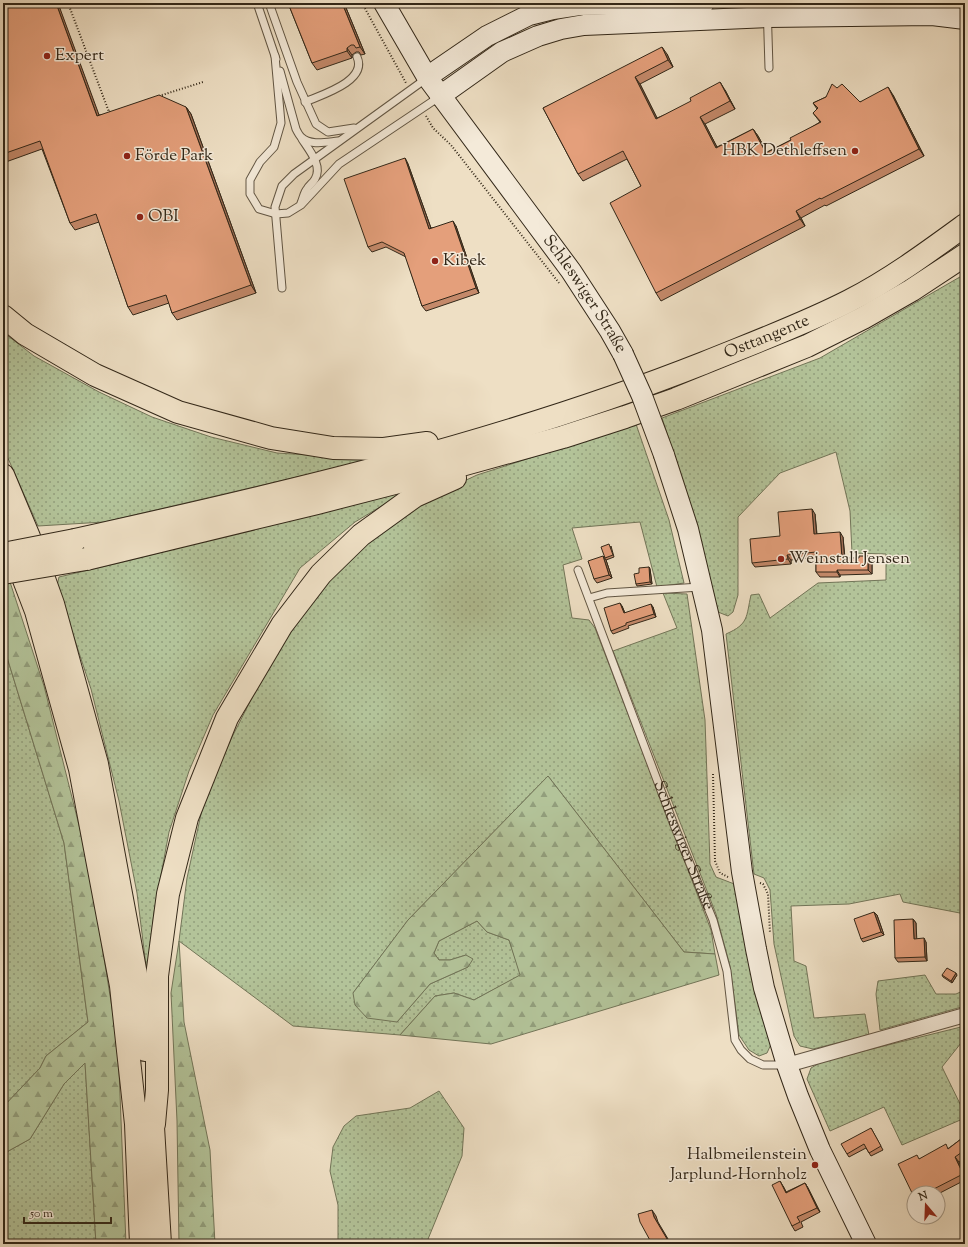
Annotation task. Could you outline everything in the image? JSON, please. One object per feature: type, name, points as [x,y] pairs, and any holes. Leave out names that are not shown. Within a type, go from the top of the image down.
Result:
[{"type":"highway","name":"Osttangente","points":[[553,417],[664,379],[800,325],[851,300],[894,274],[965,225]]},
{"type":"highway","name":"Osttangente","points":[[563,437],[676,399],[807,346],[863,318],[912,290],[965,254]]},
{"type":"highway","points":[[3,316],[25,334],[95,375],[178,412],[271,438],[332,448],[384,449],[433,442],[553,417]]},
{"type":"highway","points":[[3,573],[81,549],[419,457],[553,417]]},
{"type":"highway","points":[[3,554],[81,549],[325,501],[563,437]]},
{"type":"highway","points":[[154,1124],[157,1090],[157,976],[168,894],[187,818],[228,718],[282,625],[321,574],[361,535],[415,496],[465,474],[563,437]]},
{"type":"highway","points":[[3,475],[29,537],[53,604],[97,764],[137,980],[154,1124],[160,1244]]},
{"type":"highway","points":[[3,526],[36,611],[80,769],[121,986],[136,1124],[142,1244]]},
{"type":"main road","name":"Schleswiger Straße","points":[[384,3],[427,77],[440,96],[571,271],[610,331],[623,354],[642,396],[688,529],[712,630],[742,872],[764,988],[787,1065],[820,1150],[866,1244]]},
{"type":"main road","points":[[427,77],[487,36],[529,15],[579,5],[704,3]]},
{"type":"main road","points":[[440,96],[502,52],[538,36],[561,29],[584,25],[768,10],[932,15],[965,19]]},
{"type":"street","name":"Schleswiger Straße","points":[[787,1065],[965,1015]]},
{"type":"lane","points":[[257,3],[275,56],[296,129],[317,165],[315,180],[306,190],[301,205]]},
{"type":"lane","points":[[269,3],[305,102],[316,124],[328,132],[357,128]]},
{"type":"lane","points":[[768,10],[769,68]]},
{"type":"lane","points":[[275,56],[281,123],[274,147],[260,162],[250,180],[250,194],[259,209],[276,214],[288,212],[301,205],[339,164],[440,96]]},
{"type":"lane","points":[[305,102],[347,83],[358,71],[359,61],[356,57]]},
{"type":"lane","points":[[282,288],[275,207],[282,186],[294,174],[427,77]]},
{"type":"lane","points":[[301,137],[307,141],[315,142],[339,141]]},
{"type":"lane","name":"Schleswiger Straße","points":[[578,570],[674,825],[713,920],[726,971],[735,1040],[741,1050],[750,1059],[763,1065],[787,1065]]},
{"type":"lane","points":[[589,598],[607,593],[702,587]]},
{"type":"path","points":[[68,3],[109,112],[116,110]]},
{"type":"path","points":[[362,3],[410,90]]},
{"type":"path","points":[[153,98],[203,82]]},
{"type":"path","points":[[421,108],[434,128],[451,145],[562,286]]},
{"type":"path","points":[[713,769],[714,861],[720,873],[729,877]]},
{"type":"green space","points":[[965,274],[965,914],[903,902],[900,894],[849,904],[791,906],[794,961],[806,966],[814,1018],[865,1014],[869,1035],[813,1049],[800,1046],[794,1036],[774,944],[770,890],[764,878],[754,874],[726,634],[743,623],[747,614],[751,595],[759,594],[770,618],[818,583],[886,580],[886,554],[852,553],[850,511],[836,452],[780,473],[738,517],[738,595],[733,612],[728,616],[718,612],[694,515],[662,418],[820,358]]},
{"type":"green space","points":[[3,332],[34,356],[99,392],[152,417],[211,437],[277,453],[374,459],[104,522],[38,526],[3,447]]},
{"type":"green space","points":[[636,424],[669,520],[684,583],[657,587],[640,522],[572,528],[582,559],[563,565],[572,618],[589,620],[595,628],[711,930],[715,954],[684,952],[548,776],[408,920],[353,993],[397,1022],[430,984],[468,967],[466,955],[450,960],[439,960],[434,953],[439,941],[477,921],[487,932],[509,940],[521,975],[474,1000],[454,993],[435,996],[400,1035],[293,1026],[179,941],[187,878],[203,805],[231,739],[254,694],[295,623],[338,566],[419,502],[477,475]]},
{"type":"green space","points":[[410,489],[355,522],[300,568],[213,715],[189,771],[169,832],[154,912],[147,974],[137,893],[119,801],[91,689],[57,586],[59,577]]},
{"type":"green space","points":[[10,582],[44,686],[89,865],[118,1045],[126,1244],[96,1244],[85,1063],[64,1084],[30,1139],[3,1154],[3,1107],[40,1068],[46,1056],[88,1022],[64,843],[3,644],[3,583]]},
{"type":"green space","points":[[663,593],[687,594],[705,720],[710,864],[716,877],[737,885],[772,1042],[767,1053],[759,1056],[749,1050],[739,1035],[730,966],[716,914],[613,651],[677,628]]},
{"type":"green space","points":[[3,644],[64,843],[88,1022],[46,1056],[40,1068],[3,1107]]},
{"type":"green space","points":[[548,776],[684,952],[715,954],[719,975],[491,1044],[400,1035],[435,996],[454,993],[474,1000],[520,975],[509,940],[487,932],[477,921],[439,941],[434,953],[439,960],[450,960],[466,955],[473,959],[468,967],[430,984],[397,1022],[367,1018],[355,1005],[353,993],[408,920]]},
{"type":"green space","points":[[179,941],[184,1022],[210,1150],[215,1244],[179,1244],[177,1121],[171,993]]},
{"type":"green space","points":[[925,975],[936,994],[956,994],[965,990],[965,1006],[880,1030],[876,994],[878,981]]},
{"type":"green space","points":[[965,1026],[965,1038],[942,1067],[965,1114],[965,1118],[902,1145],[884,1107],[830,1131],[807,1079],[811,1068],[823,1061]]},
{"type":"green space","points":[[85,1062],[96,1244],[3,1244],[3,1154],[30,1139],[64,1084]]},
{"type":"green space","points":[[439,1091],[464,1128],[462,1156],[426,1244],[338,1244],[338,1205],[330,1171],[333,1147],[344,1126],[356,1116],[410,1108]]},
{"type":"building","name":"Förde Park","points":[[3,3],[56,3],[97,116],[159,95],[186,107],[251,285],[172,313],[166,295],[128,307],[96,214],[70,223],[40,141],[3,154]]},
{"type":"building","points":[[288,3],[342,3],[360,47],[356,48],[354,45],[351,45],[347,48],[347,51],[312,63]]},
{"type":"building","points":[[662,47],[668,60],[635,77],[656,119],[691,101],[690,98],[720,82],[730,101],[700,117],[716,148],[753,129],[766,153],[791,140],[790,138],[821,122],[813,113],[818,108],[813,103],[826,97],[832,84],[837,88],[842,84],[860,102],[888,87],[919,149],[796,211],[800,219],[656,293],[610,203],[641,186],[623,151],[578,174],[543,108]]},
{"type":"building","points":[[405,158],[429,229],[453,221],[476,288],[422,306],[404,253],[382,242],[368,247],[344,179]]},
{"type":"building","points":[[812,509],[814,534],[840,532],[842,558],[859,558],[859,556],[868,556],[868,570],[816,572],[816,552],[787,555],[788,559],[752,563],[750,539],[780,536],[778,512]]},
{"type":"building","points":[[609,544],[613,555],[605,558],[601,547]]},
{"type":"building","points":[[603,556],[609,575],[594,579],[588,561]]},
{"type":"building","points":[[649,567],[650,582],[636,584],[634,574],[639,573],[639,568]]},
{"type":"building","points":[[620,603],[624,613],[651,604],[654,614],[626,623],[626,625],[611,631],[604,608]]},
{"type":"building","points":[[874,912],[881,932],[861,939],[854,919]]},
{"type":"building","points":[[913,919],[914,939],[924,938],[925,957],[895,958],[894,920]]},
{"type":"building","points":[[947,968],[956,973],[951,981],[942,975]]},
{"type":"building","points":[[871,1128],[881,1146],[869,1153],[864,1144],[847,1154],[841,1144]]},
{"type":"building","points":[[965,1136],[965,1150],[955,1157],[963,1174],[942,1185],[908,1185],[898,1164],[917,1155],[919,1159],[946,1144],[948,1149]]},
{"type":"building","points":[[780,1181],[786,1193],[805,1183],[817,1208],[797,1217],[800,1222],[792,1226],[772,1185]]},
{"type":"building","points":[[652,1210],[654,1217],[670,1244],[652,1244],[640,1222],[638,1214]]},
{"type":"place","name":"Expert","points":[[47,56]]},
{"type":"place","name":"HBK Dethleffsen","points":[[855,151]]},
{"type":"place","name":"Förde Park","points":[[127,156]]},
{"type":"place","name":"OBI","points":[[140,217]]},
{"type":"place","name":"Kibek","points":[[435,261]]},
{"type":"place","name":"Weinstall Jensen","points":[[781,559]]},
{"type":"place","name":"Halbmeilenstein Jarplund-Hornholz","points":[[815,1165]]}]
